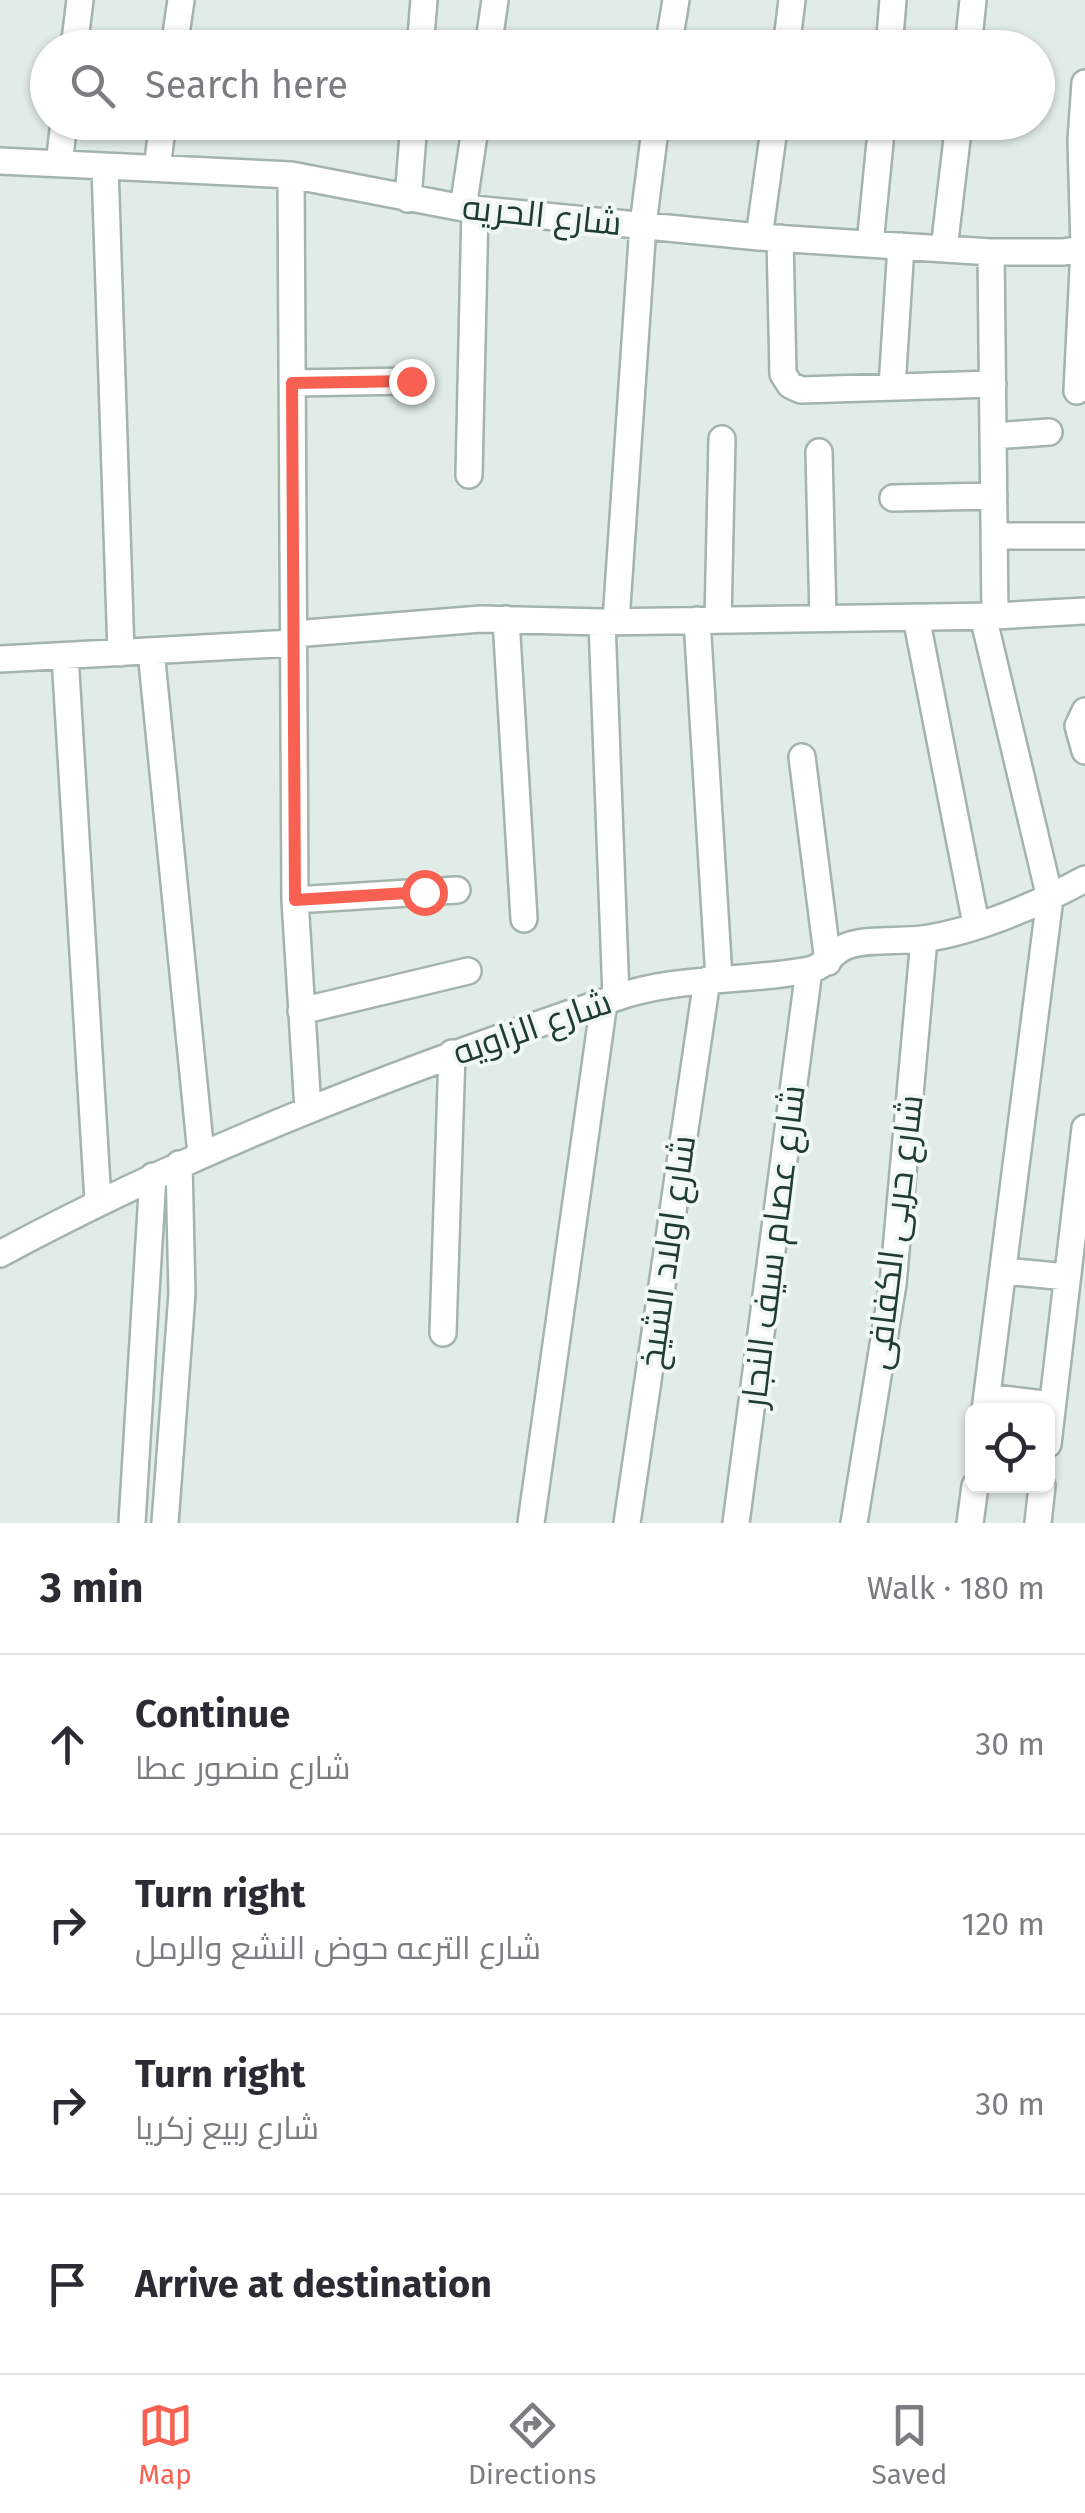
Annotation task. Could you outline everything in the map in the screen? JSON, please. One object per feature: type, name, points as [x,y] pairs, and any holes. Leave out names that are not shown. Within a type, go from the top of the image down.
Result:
[{"type":"street","points":[[76,30],[80,0]]},
{"type":"street","points":[[177,30],[181,0]]},
{"type":"street","points":[[422,30],[424,0]]},
{"type":"street","points":[[491,30],[495,0]]},
{"type":"street","points":[[671,30],[676,0]]},
{"type":"street","points":[[788,30],[792,0]]},
{"type":"street","points":[[890,30],[893,0]]},
{"type":"street","points":[[970,30],[974,0]]},
{"type":"street","points":[[1077,391],[1084,248],[1081,140],[1085,83]]},
{"type":"street","points":[[59,164],[62,140]]},
{"type":"street","points":[[157,168],[161,140]]},
{"type":"street","points":[[408,199],[413,140]]},
{"type":"street","points":[[469,475],[469,208],[475,140]]},
{"type":"street","points":[[530,1523],[610,1000],[609,622],[654,140]]},
{"type":"street","points":[[774,140],[769,238],[783,374],[790,385],[801,390],[993,384]]},
{"type":"street","points":[[870,244],[880,140]]},
{"type":"street","points":[[944,249],[957,140]]},
{"type":"street","name":"شارع الحريه","points":[[0,161],[291,174],[469,208],[769,238],[991,252],[1064,252],[1084,248]]},
{"type":"street","points":[[105,166],[121,653]]},
{"type":"street","points":[[291,174],[295,900],[308,1110]]},
{"type":"street","points":[[892,387],[900,246]]},
{"type":"street","points":[[986,1403],[1050,898],[989,616],[994,536],[991,252]]},
{"type":"street","points":[[292,383],[411,381]]},
{"type":"street","points":[[993,436],[1048,432]]},
{"type":"street","name":"شارع اولاد الشيخ","points":[[627,1523],[713,979],[707,620],[722,439]]},
{"type":"street","points":[[819,452],[823,618]]},
{"type":"street","points":[[893,498],[994,496]]},
{"type":"street","points":[[994,536],[1085,536]]},
{"type":"street","points":[[0,659],[151,651],[506,620],[609,622],[1085,611]]},
{"type":"street","points":[[916,617],[976,924]]},
{"type":"street","points":[[506,620],[524,919]]},
{"type":"street","points":[[151,651],[190,1159],[165,1523]]},
{"type":"street","points":[[65,656],[98,1201]]},
{"type":"street","points":[[1085,711],[1078,721],[1085,751]]},
{"type":"street","name":"شارع عصام سيف النجار","points":[[736,1523],[818,966],[802,757]]},
{"type":"street","name":"شارع الزاويه","points":[[0,1254],[98,1201],[190,1159],[452,1054],[610,1000],[713,979],[818,966],[846,946],[924,939],[1050,898],[1085,879]]},
{"type":"street","points":[[295,900],[457,890]]},
{"type":"street","name":"شارع حربى الكفافى","points":[[854,1523],[893,1284],[924,939]]},
{"type":"street","points":[[301,1010],[468,971]]},
{"type":"street","points":[[443,1332],[452,1054]]},
{"type":"street","points":[[1052,1403],[1085,1128]]},
{"type":"street","points":[[132,1523],[154,1176]]},
{"type":"street","points":[[1004,1271],[1067,1277]]},
{"type":"street","points":[[970,1523],[974,1493]]},
{"type":"street","points":[[1038,1523],[1041,1493]]},
{"type":"route","points":[[411,381],[292,383],[295,900],[424,892]]}]
